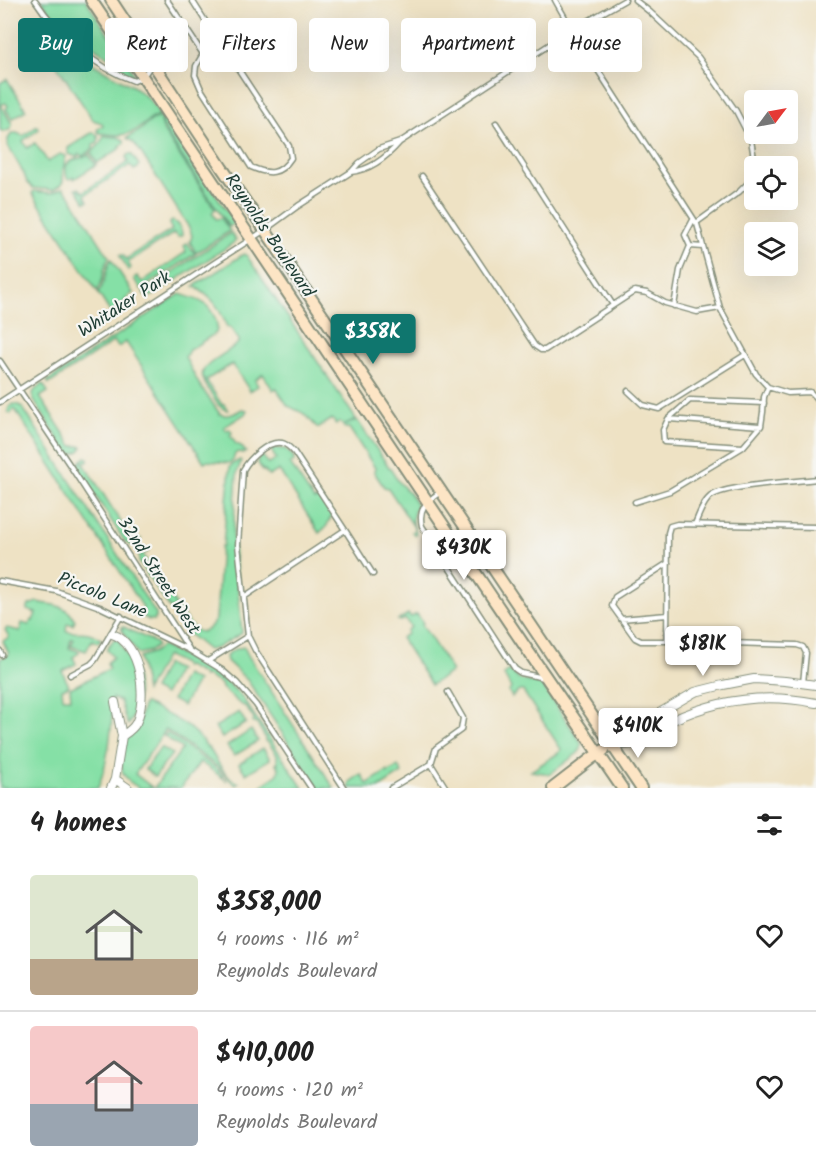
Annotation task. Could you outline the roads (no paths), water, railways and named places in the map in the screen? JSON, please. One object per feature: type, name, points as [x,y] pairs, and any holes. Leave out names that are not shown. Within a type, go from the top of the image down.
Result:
[{"type":"main road","name":"Reynolds Boulevard","points":[[91,0],[622,788]]},
{"type":"main road","name":"Reynolds Boulevard","points":[[111,0],[123,18]]},
{"type":"main road","name":"Reynolds Boulevard","points":[[158,72],[641,788]]},
{"type":"main road","points":[[553,788],[567,784],[598,754],[612,746]]},
{"type":"street","points":[[112,634],[122,639],[132,653],[142,683],[141,707],[136,723],[122,736]]},
{"type":"street","points":[[612,746],[625,733],[695,692],[754,679],[816,685]]},
{"type":"street","points":[[612,746],[632,744],[693,711],[740,700],[775,698],[816,703]]},
{"type":"street","points":[[111,788],[116,779],[122,736],[115,702]]},
{"type":"street","points":[[116,779],[128,788]]},
{"type":"lane","points":[[35,0],[52,24],[72,43],[107,68],[132,81],[137,80],[145,72]]},
{"type":"lane","points":[[167,0],[200,50]]},
{"type":"lane","points":[[192,0],[203,18]]},
{"type":"lane","points":[[555,0],[565,18]]},
{"type":"lane","points":[[594,18],[626,0]]},
{"type":"lane","points":[[635,0],[698,57],[736,111],[751,140],[755,164],[749,182],[739,192],[695,221],[685,235],[690,246],[680,270],[674,306]]},
{"type":"lane","points":[[351,172],[359,163],[379,149],[400,142],[548,46]]},
{"type":"lane","points":[[200,59],[195,75],[201,89],[251,167],[266,172],[275,172],[285,166],[291,158],[289,146],[240,72]]},
{"type":"lane","points":[[599,72],[695,221],[720,308],[756,374],[768,387],[788,393],[816,392]]},
{"type":"lane","points":[[496,123],[613,305]]},
{"type":"lane","points":[[351,172],[362,171],[379,161],[400,142]]},
{"type":"lane","name":"Whitaker Park","points":[[0,402],[351,172]]},
{"type":"lane","points":[[422,176],[535,346],[541,350],[545,350],[635,291],[647,293],[665,303],[697,312],[720,308]]},
{"type":"lane","points":[[690,246],[703,247]]},
{"type":"lane","points":[[628,391],[643,405],[659,409],[745,355]]},
{"type":"lane","name":"32nd Street West","points":[[0,361],[189,650],[230,676],[256,705],[311,788]]},
{"type":"lane","points":[[635,502],[670,491],[743,447],[761,426],[764,397],[768,387]]},
{"type":"lane","points":[[810,393],[816,398]]},
{"type":"lane","points":[[743,447],[664,442],[663,430],[668,419],[690,400],[764,403]]},
{"type":"lane","points":[[668,419],[761,426]]},
{"type":"lane","points":[[344,788],[248,636],[238,545],[243,470],[249,459],[275,442],[285,444],[294,452],[373,574]]},
{"type":"lane","points":[[695,524],[703,506],[718,492],[816,479]]},
{"type":"lane","points":[[441,492],[427,501],[421,515],[422,526],[515,669],[529,676],[548,679]]},
{"type":"lane","points":[[667,641],[668,532],[670,526],[695,524],[816,527]]},
{"type":"lane","points":[[244,597],[345,530]]},
{"type":"lane","points":[[668,563],[615,597],[612,606],[635,639],[797,645],[803,647],[806,653],[803,683]]},
{"type":"lane","name":"Piccolo Lane","points":[[0,581],[56,591],[100,606],[189,650]]},
{"type":"lane","points":[[621,619],[667,615]]},
{"type":"lane","points":[[70,675],[91,664],[98,656],[121,616]]},
{"type":"lane","points":[[208,661],[248,636]]},
{"type":"lane","points":[[391,788],[431,764],[436,748],[461,730],[463,718],[448,692]]},
{"type":"lane","points":[[431,764],[446,788]]}]
